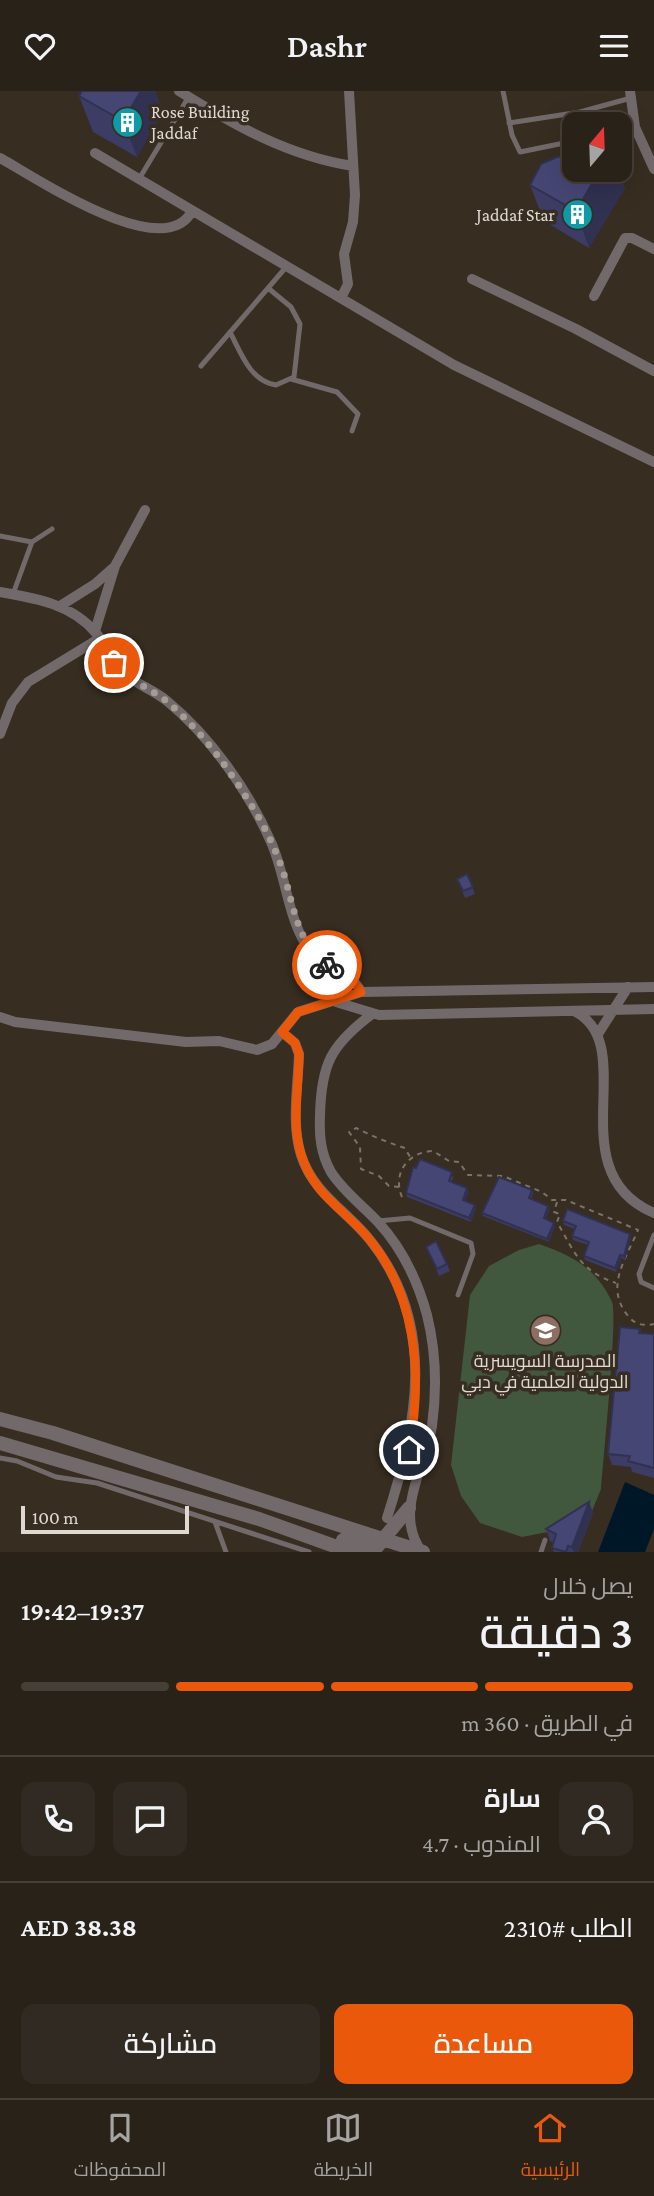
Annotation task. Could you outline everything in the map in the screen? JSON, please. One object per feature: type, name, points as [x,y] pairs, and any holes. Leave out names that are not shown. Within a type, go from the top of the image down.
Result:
[{"type":"street","points":[[341,298],[348,284],[344,261],[354,209],[349,91]]},
{"type":"street","points":[[184,94],[279,147],[311,158],[354,166]]},
{"type":"street","points":[[631,95],[635,127],[654,169]]},
{"type":"street","points":[[95,153],[454,365],[654,462]]},
{"type":"street","points":[[0,158],[128,224],[170,228],[185,221],[192,211]]},
{"type":"street","points":[[594,296],[625,238],[632,238],[654,249]]},
{"type":"street","points":[[472,279],[576,329],[654,371]]},
{"type":"street","points":[[0,734],[12,703],[22,688],[97,635],[116,566],[145,510]]},
{"type":"street","points":[[60,606],[95,584],[116,566]]},
{"type":"street","points":[[0,592],[60,606],[97,635],[124,674],[167,701],[217,755],[271,842],[306,944],[320,959],[357,985],[361,992]]},
{"type":"street","points":[[628,987],[611,1010],[600,1039],[605,1145],[609,1168],[627,1197],[654,1213]]},
{"type":"street","points":[[0,1017],[15,1022],[186,1042],[219,1041],[257,1050],[272,1044],[298,1012],[361,992],[654,987]]},
{"type":"street","points":[[336,1002],[372,1014],[654,1009]]},
{"type":"street","points":[[600,1039],[625,1010]]},
{"type":"street","points":[[574,1011],[591,1022],[600,1039]]},
{"type":"street","points":[[372,1014],[341,1039],[325,1067],[320,1089],[319,1137],[325,1158],[337,1181],[377,1221],[401,1253],[417,1285],[434,1354],[432,1427],[409,1508],[410,1527],[423,1552]]},
{"type":"street","points":[[282,1032],[295,1043],[299,1054],[296,1133],[306,1169],[327,1199],[358,1227],[380,1254],[396,1283],[407,1314],[416,1374],[414,1412],[409,1450],[387,1518]]},
{"type":"street","points":[[0,1419],[53,1433],[423,1552]]},
{"type":"street","points":[[0,1443],[300,1532],[351,1552]]},
{"type":"street","points":[[300,1532],[326,1535],[370,1549],[384,1539],[409,1508]]},
{"type":"lane","points":[[511,91],[503,91],[509,123],[521,152],[562,143]]},
{"type":"lane","points":[[139,179],[184,94]]},
{"type":"lane","points":[[509,123],[580,112],[631,95]]},
{"type":"lane","points":[[201,366],[287,266]]},
{"type":"lane","points":[[230,332],[245,362],[260,379],[276,385],[291,379],[297,370],[300,324],[291,307],[268,288]]},
{"type":"lane","points":[[291,379],[341,395],[358,414],[352,431]]},
{"type":"lane","points":[[13,594],[32,542],[52,529]]},
{"type":"lane","points":[[0,536],[32,542]]},
{"type":"lane","points":[[377,1221],[410,1218],[471,1243],[473,1254],[458,1295]]},
{"type":"lane","points":[[654,1235],[639,1274],[641,1282],[654,1288]]},
{"type":"lane","points":[[0,1458],[17,1461],[56,1477],[97,1483],[309,1552]]},
{"type":"lane","points":[[215,1522],[226,1552]]},
{"type":"lane","points":[[541,1552],[545,1539]]},
{"type":"path","points":[[398,1187],[388,1186],[379,1175],[361,1169],[361,1149],[349,1132],[356,1128],[382,1137],[405,1149],[411,1158]]},
{"type":"path","points":[[402,1197],[398,1187],[400,1174],[411,1158],[420,1153],[436,1152],[449,1161],[461,1164],[468,1175],[499,1175],[558,1201],[566,1200],[638,1230],[616,1283],[617,1297],[632,1321],[647,1326],[654,1324]]},
{"type":"path","points":[[558,1201],[554,1212],[559,1214],[557,1222],[580,1261],[593,1274],[616,1283]]},
{"type":"green space","points":[[539,1244],[573,1258],[591,1272],[606,1290],[612,1302],[613,1313],[612,1360],[601,1489],[592,1511],[558,1530],[522,1537],[480,1523],[461,1496],[451,1465],[470,1295],[489,1266],[519,1250]]},
{"type":"water","points":[[625,1482],[654,1495],[654,1529],[645,1552],[598,1552]]},
{"type":"building","points":[[82,91],[141,91],[123,121],[79,96]]},
{"type":"building","points":[[562,156],[562,182],[593,182],[576,211],[530,185],[541,164]]},
{"type":"building","points":[[467,874],[473,887],[463,891],[457,879]]},
{"type":"building","points":[[420,1159],[452,1172],[449,1181],[467,1188],[463,1200],[475,1205],[469,1218],[406,1193],[413,1167],[416,1168]]},
{"type":"building","points":[[499,1177],[532,1190],[529,1198],[548,1206],[544,1218],[554,1223],[547,1239],[482,1213]]},
{"type":"building","points":[[567,1209],[630,1234],[624,1256],[620,1255],[615,1268],[584,1256],[589,1242],[572,1236],[576,1226],[563,1221]]},
{"type":"building","points":[[436,1241],[447,1264],[437,1269],[426,1247]]},
{"type":"building","points":[[620,1327],[654,1334],[654,1468],[628,1461],[630,1456],[608,1454]]},
{"type":"building","points":[[589,1502],[572,1547],[568,1546],[566,1552],[552,1548],[556,1534],[546,1529]]},
{"type":"way so far","points":[[114,663],[124,674],[167,701],[186,719],[232,775],[258,815],[271,842],[302,936],[312,953],[327,965]]},
{"type":"place","name":"Rose Building Jaddaf","points":[[128,122]]},
{"type":"place","name":"Jaddaf Star","points":[[578,215]]},
{"type":"place","name":"المدرسة السويسرية الدولية العلمية في دبي","points":[[545,1330]]},
{"type":"route","points":[[327,965],[355,983],[361,992],[336,1002],[304,1009],[292,1016],[284,1026],[282,1032],[295,1043],[299,1054],[296,1133],[298,1145],[312,1180],[327,1199],[370,1240],[389,1268],[402,1298],[411,1334],[416,1374],[409,1450]]}]
